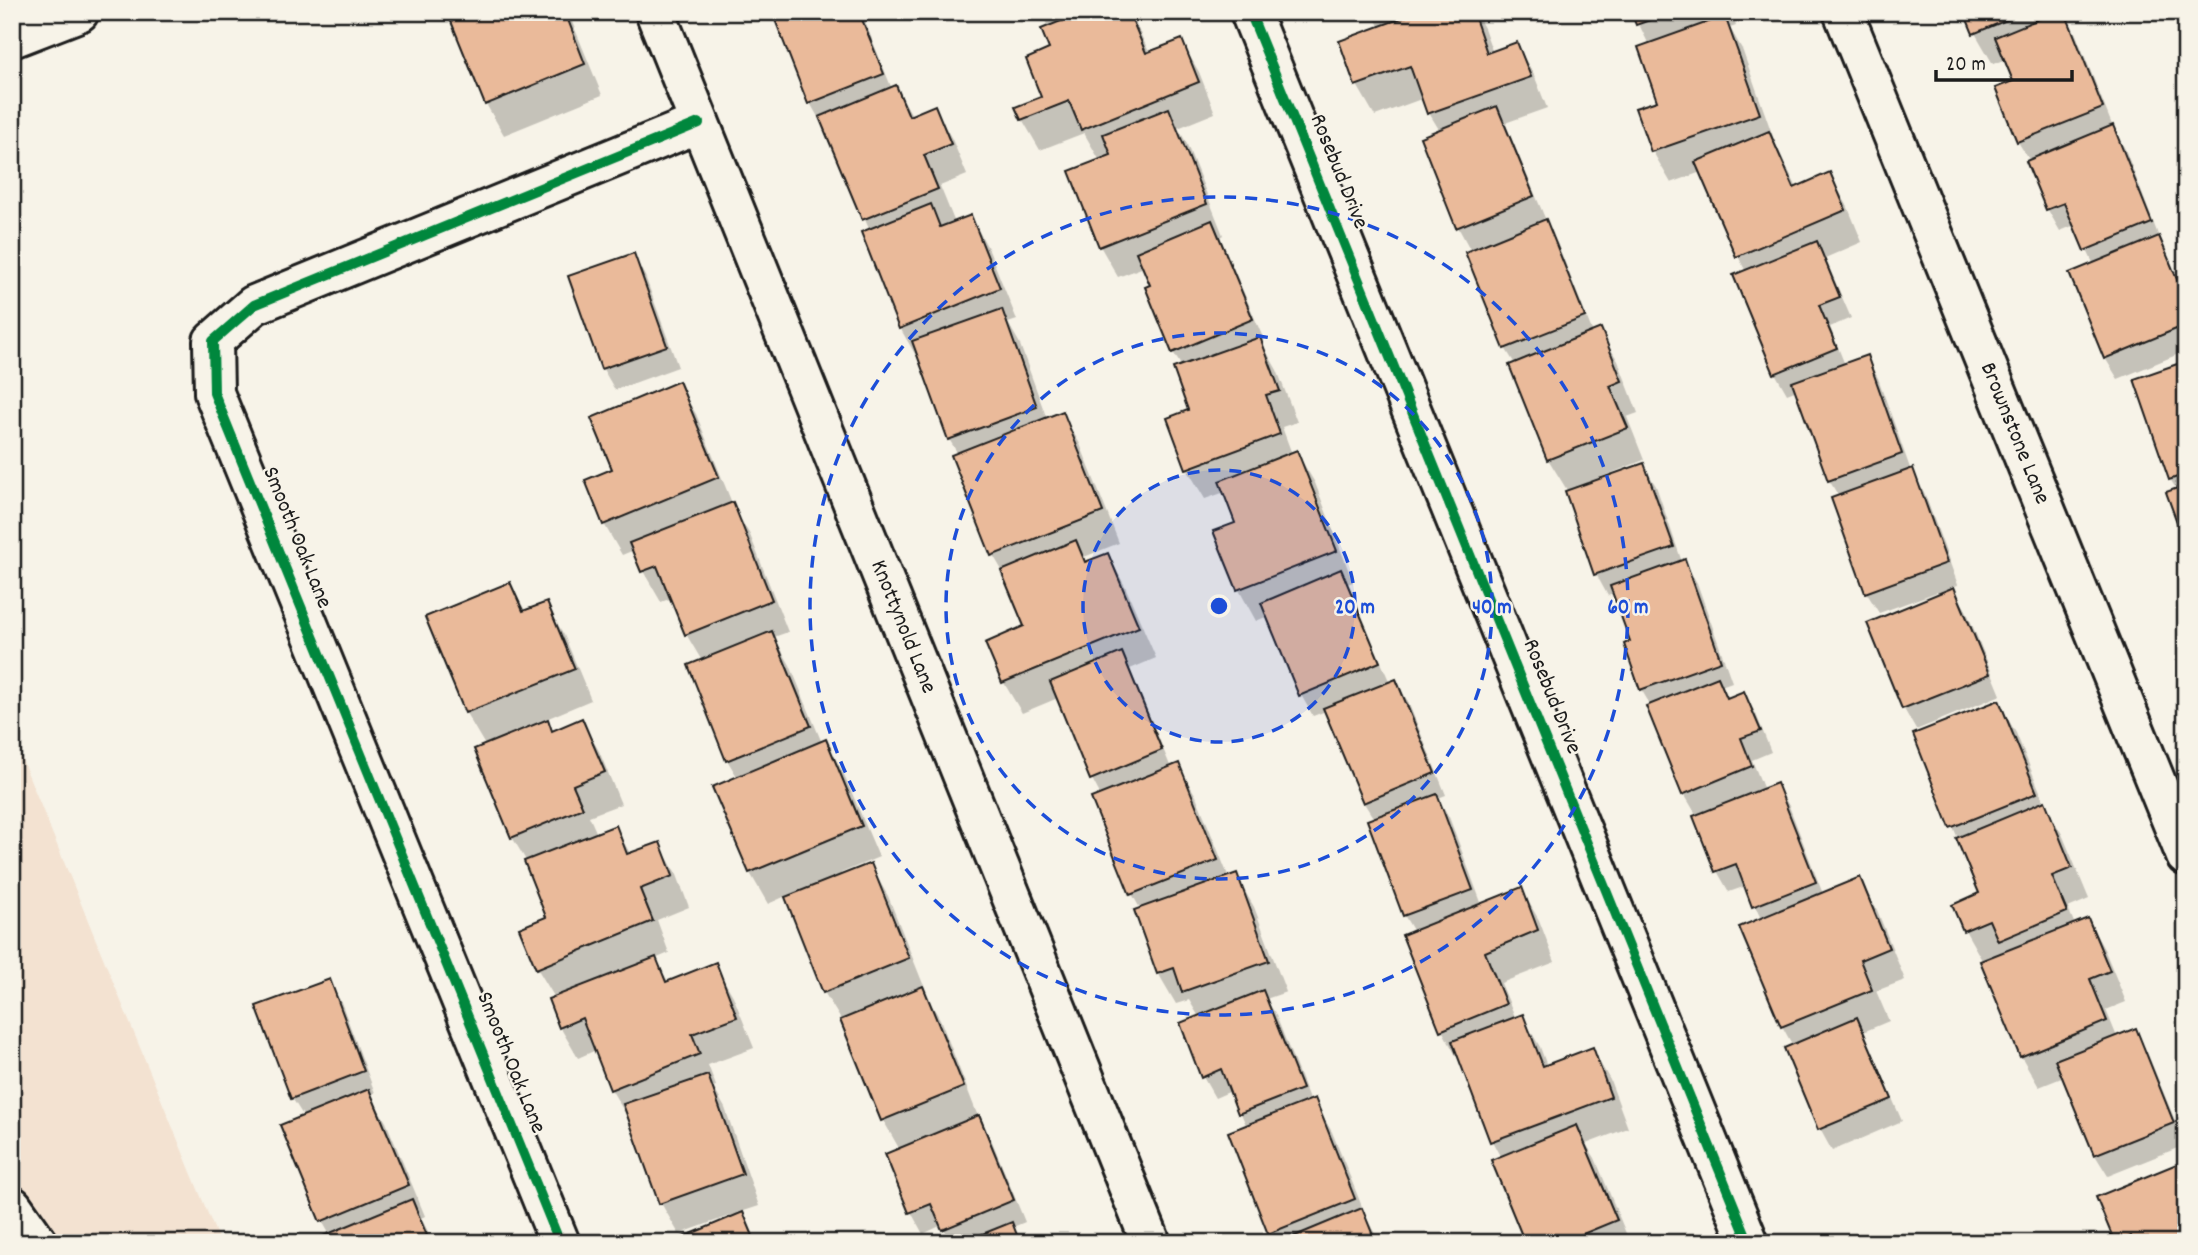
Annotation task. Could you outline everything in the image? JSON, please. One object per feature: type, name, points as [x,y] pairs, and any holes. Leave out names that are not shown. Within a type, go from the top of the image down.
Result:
[{"type":"street","points":[[12,38],[79,12]]},
{"type":"street","name":"Knottynold Lane","points":[[655,12],[1151,1243]]},
{"type":"street","name":"Rosebud Drive","points":[[1250,12],[1749,1243]]},
{"type":"street","name":"Brownstone Lane","points":[[1843,12],[2186,856]]},
{"type":"street","name":"Smooth Oak Lane","points":[[560,1243],[214,393],[213,341],[254,305],[699,123]]},
{"type":"street","points":[[12,1206],[38,1243]]},
{"type":"shaded area","points":[[12,735],[220,1243],[12,1243]]},
{"type":"building","points":[[467,12],[565,12],[585,64],[485,105],[450,19]]},
{"type":"building","points":[[772,12],[859,12],[884,74],[808,104]]},
{"type":"building","points":[[1083,12],[1129,12],[1146,53],[1182,39],[1199,82],[1081,130],[1069,101],[1021,120],[1015,107],[1041,97],[1026,59],[1049,49],[1041,29]]},
{"type":"building","points":[[1418,12],[1473,12],[1487,53],[1517,42],[1531,77],[1427,114],[1410,66],[1355,86],[1339,41]]},
{"type":"building","points":[[1631,12],[1672,12],[1636,25]]},
{"type":"building","points":[[1964,12],[2026,12],[1973,34]]},
{"type":"building","points":[[2056,12],[2065,12],[2103,108],[2017,142],[1995,88],[2013,81],[1995,37]]},
{"type":"building","points":[[1725,16],[1760,114],[1651,152],[1635,108],[1657,101],[1638,47]]},
{"type":"building","points":[[896,85],[909,116],[935,105],[951,144],[924,155],[938,189],[862,220],[819,117]]},
{"type":"building","points":[[1497,106],[1534,196],[1456,228],[1420,137]]},
{"type":"building","points":[[1169,108],[1207,204],[1099,247],[1069,171],[1111,155],[1103,134]]},
{"type":"building","points":[[2113,125],[2152,223],[2084,251],[2064,203],[2046,210],[2026,161]]},
{"type":"building","points":[[1769,131],[1794,188],[1830,172],[1846,210],[1736,257],[1695,162]]},
{"type":"building","points":[[931,204],[940,227],[971,215],[1000,288],[899,329],[861,232]]},
{"type":"building","points":[[1546,219],[1585,317],[1504,349],[1465,252]]},
{"type":"building","points":[[1212,220],[1253,319],[1172,353],[1145,287],[1150,285],[1136,252]]},
{"type":"building","points":[[2159,236],[2186,301],[2186,325],[2104,359],[2069,273]]},
{"type":"building","points":[[1817,241],[1840,297],[1819,305],[1837,348],[1774,374],[1733,275]]},
{"type":"building","points":[[634,253],[667,346],[601,369],[568,276]]},
{"type":"building","points":[[1002,309],[1037,407],[948,440],[912,341]]},
{"type":"building","points":[[1601,328],[1622,381],[1610,386],[1628,428],[1547,460],[1509,365]]},
{"type":"building","points":[[1260,337],[1280,391],[1266,395],[1280,434],[1186,469],[1167,418],[1188,410],[1173,368]]},
{"type":"building","points":[[1867,355],[1902,454],[1828,481],[1792,382]]},
{"type":"building","points":[[2186,361],[2186,474],[2169,480],[2134,379]]},
{"type":"building","points":[[679,381],[719,477],[603,525],[585,480],[612,469],[591,418]]},
{"type":"building","points":[[1063,411],[1103,512],[991,556],[951,455]]},
{"type":"building","points":[[1297,450],[1337,551],[1237,590],[1213,531],[1235,523],[1219,481]]},
{"type":"building","points":[[1644,463],[1674,547],[1594,575],[1565,491]]},
{"type":"building","points":[[1913,468],[1947,563],[1865,593],[1831,498]]},
{"type":"building","points":[[2186,485],[2186,547],[2166,492]]},
{"type":"building","points":[[733,502],[772,600],[685,635],[657,566],[641,572],[629,543]]},
{"type":"building","points":[[1076,540],[1085,562],[1108,553],[1139,627],[1002,683],[985,643],[1024,626],[1001,571]]},
{"type":"building","points":[[1685,559],[1721,661],[1640,690],[1624,644],[1630,641],[1610,586]]},
{"type":"building","points":[[1341,569],[1380,662],[1299,696],[1261,603]]},
{"type":"building","points":[[510,582],[523,611],[547,602],[575,669],[465,713],[425,617]]},
{"type":"building","points":[[1954,587],[1990,674],[1902,709],[1867,623]]},
{"type":"building","points":[[772,631],[811,726],[726,761],[688,665]]},
{"type":"building","points":[[1122,652],[1162,750],[1090,780],[1050,682]]},
{"type":"building","points":[[1718,677],[1727,698],[1744,691],[1761,731],[1741,738],[1752,766],[1682,795],[1646,706]]},
{"type":"building","points":[[1396,679],[1435,773],[1363,803],[1323,708]]},
{"type":"building","points":[[1999,700],[2037,793],[1950,828],[1913,734]]},
{"type":"building","points":[[582,718],[605,772],[573,785],[583,808],[511,838],[474,749],[548,719],[552,731]]},
{"type":"building","points":[[826,739],[862,826],[749,873],[712,787]]},
{"type":"building","points":[[1179,763],[1218,860],[1130,895],[1091,798]]},
{"type":"building","points":[[1777,783],[1816,882],[1752,907],[1736,864],[1715,872],[1693,816]]},
{"type":"building","points":[[1437,794],[1473,890],[1403,916],[1367,820]]},
{"type":"building","points":[[2045,801],[2072,868],[2052,876],[2067,912],[1998,941],[1989,920],[1963,931],[1952,905],[1979,893],[1956,838]]},
{"type":"building","points":[[616,825],[627,854],[660,842],[673,876],[640,889],[653,921],[536,969],[519,928],[546,917],[524,861]]},
{"type":"building","points":[[871,863],[909,958],[823,993],[785,897]]},
{"type":"building","points":[[1237,873],[1269,961],[1182,992],[1174,968],[1157,974],[1134,910]]},
{"type":"building","points":[[1860,877],[1889,948],[1860,960],[1872,990],[1781,1027],[1739,927]]},
{"type":"building","points":[[1522,887],[1538,930],[1485,952],[1506,1004],[1440,1031],[1402,935]]},
{"type":"building","points":[[2088,918],[2110,971],[2090,979],[2107,1021],[2020,1057],[1980,961]]},
{"type":"building","points":[[656,957],[666,982],[716,962],[737,1017],[692,1034],[700,1054],[610,1090],[582,1018],[559,1028],[548,999]]},
{"type":"building","points":[[330,979],[364,1071],[291,1099],[256,1006]]},
{"type":"building","points":[[923,986],[964,1087],[881,1121],[840,1020]]},
{"type":"building","points":[[1263,990],[1302,1089],[1238,1114],[1221,1069],[1201,1078],[1180,1023]]},
{"type":"building","points":[[1523,1014],[1543,1066],[1593,1047],[1611,1097],[1490,1142],[1452,1041]]},
{"type":"building","points":[[1857,1017],[1892,1099],[1818,1130],[1784,1048]]},
{"type":"building","points":[[2136,1028],[2174,1123],[2094,1155],[2055,1060]]},
{"type":"building","points":[[708,1075],[743,1174],[659,1204],[623,1104]]},
{"type":"building","points":[[369,1089],[409,1185],[320,1222],[280,1125]]},
{"type":"building","points":[[1315,1098],[1355,1199],[1268,1234],[1228,1132]]},
{"type":"building","points":[[979,1115],[1014,1200],[942,1230],[931,1204],[909,1213],[885,1154]]},
{"type":"building","points":[[1577,1125],[1617,1220],[1561,1243],[1525,1243],[1491,1160]]},
{"type":"building","points":[[2184,1161],[2186,1243],[2134,1243],[2131,1236],[2115,1243],[2096,1197]]},
{"type":"building","points":[[412,1199],[430,1243],[306,1243]]},
{"type":"building","points":[[1362,1208],[1376,1243],[1278,1243]]},
{"type":"building","points":[[743,1212],[756,1243],[683,1243],[681,1238]]},
{"type":"building","points":[[1012,1222],[1020,1243],[960,1243]]},
{"type":"building","points":[[1965,1235],[1968,1243],[1944,1243]]},
{"type":"cycle path","points":[[1250,12],[1749,1243]]},
{"type":"cycle path","points":[[560,1243],[214,393],[213,341],[254,305],[699,123]]}]
